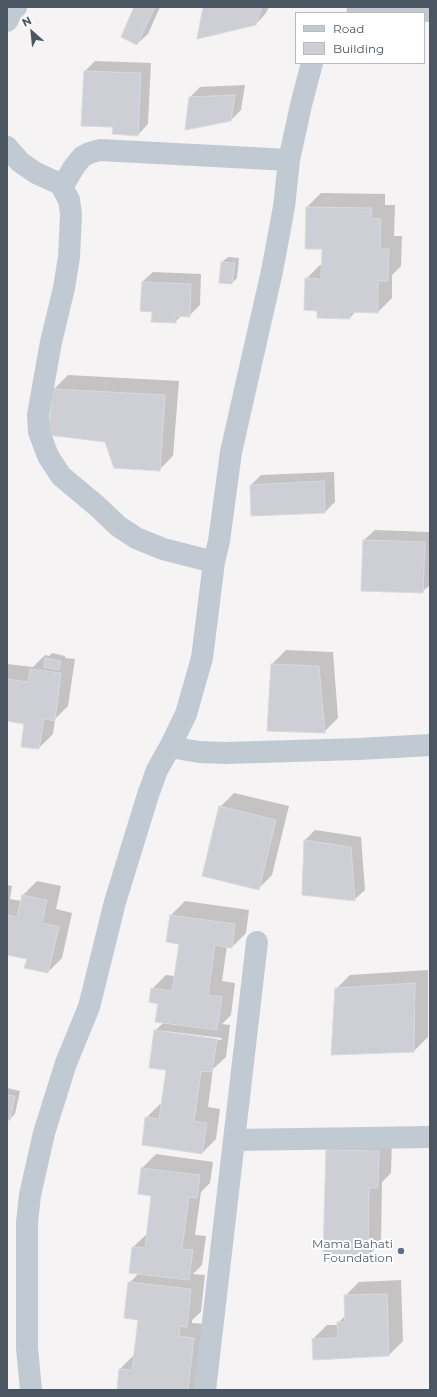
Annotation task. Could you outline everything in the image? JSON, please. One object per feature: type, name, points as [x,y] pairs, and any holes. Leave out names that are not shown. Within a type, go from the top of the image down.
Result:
[{"type":"street","points":[[367,12],[396,9],[419,9]]},
{"type":"street","points":[[31,1390],[27,1348],[27,1223],[30,1195],[44,1133],[66,1063],[89,1007],[115,902],[148,795],[157,770],[186,714],[202,658],[214,562],[219,541],[232,452],[272,271],[284,207],[289,160],[300,105],[312,64]]},
{"type":"street","points":[[7,147],[20,162],[36,173],[62,187],[69,200],[71,214],[69,257],[64,288],[38,415],[38,432],[48,456],[61,476],[118,526],[136,538],[163,549],[214,562]]},
{"type":"street","points":[[62,187],[82,157],[100,150],[289,160]]},
{"type":"street","points":[[170,747],[198,752],[226,753],[359,749],[430,745]]},
{"type":"street","points":[[205,1390],[257,942]]},
{"type":"street","points":[[234,1140],[430,1137]]},
{"type":"building","points":[[134,7],[155,7],[137,45],[121,37]]},
{"type":"building","points":[[203,7],[262,7],[256,25],[197,39]]},
{"type":"building","points":[[84,71],[141,73],[138,136],[112,134],[113,127],[81,126]]},
{"type":"building","points":[[235,95],[231,121],[185,130],[189,97]]},
{"type":"building","points":[[306,207],[372,208],[371,218],[381,219],[380,249],[389,249],[388,281],[378,281],[378,313],[350,312],[350,319],[317,318],[317,311],[304,310],[305,278],[321,279],[322,249],[305,249]]},
{"type":"building","points":[[221,262],[235,263],[232,284],[219,283]]},
{"type":"building","points":[[142,282],[191,284],[190,317],[176,316],[176,323],[151,322],[152,312],[140,311]]},
{"type":"building","points":[[53,389],[165,395],[160,471],[114,468],[105,442],[48,435]]},
{"type":"building","points":[[324,481],[325,513],[251,516],[250,485]]},
{"type":"building","points":[[363,540],[425,542],[423,593],[361,591]]},
{"type":"building","points":[[45,658],[61,661],[59,670],[44,667]]},
{"type":"building","points":[[271,664],[319,666],[325,733],[267,731]]},
{"type":"building","points":[[30,669],[61,673],[55,721],[44,719],[39,749],[21,747],[24,724],[7,721],[7,679],[28,682]]},
{"type":"building","points":[[219,806],[276,820],[259,890],[202,876]]},
{"type":"building","points":[[304,840],[351,847],[355,901],[302,895]]},
{"type":"building","points":[[22,895],[47,900],[42,923],[59,927],[48,973],[24,968],[27,959],[7,955],[7,915],[17,917]]},
{"type":"building","points":[[170,915],[235,924],[232,948],[215,945],[208,995],[222,997],[217,1030],[155,1022],[158,1004],[149,1002],[151,988],[172,991],[179,944],[166,942]]},
{"type":"building","points":[[415,983],[414,1052],[331,1055],[335,988]]},
{"type":"building","points":[[154,1030],[217,1039],[212,1072],[201,1071],[194,1121],[207,1123],[202,1154],[142,1145],[145,1117],[159,1119],[166,1070],[149,1068]]},
{"type":"building","points":[[7,1095],[15,1096],[10,1120],[7,1120]]},
{"type":"building","points":[[326,1150],[379,1151],[378,1188],[369,1188],[368,1258],[323,1257]]},
{"type":"building","points":[[141,1168],[200,1175],[197,1198],[189,1197],[182,1249],[193,1250],[189,1280],[129,1273],[132,1247],[145,1248],[151,1196],[138,1194]]},
{"type":"building","points":[[128,1282],[191,1289],[187,1327],[180,1326],[179,1336],[194,1338],[188,1390],[117,1390],[119,1369],[132,1370],[138,1320],[124,1318]]},
{"type":"building","points":[[387,1294],[389,1356],[313,1360],[312,1339],[338,1338],[337,1322],[345,1322],[344,1295]]},
{"type":"place","name":"Mama Bahati Foundation","points":[[401,1251]]}]
